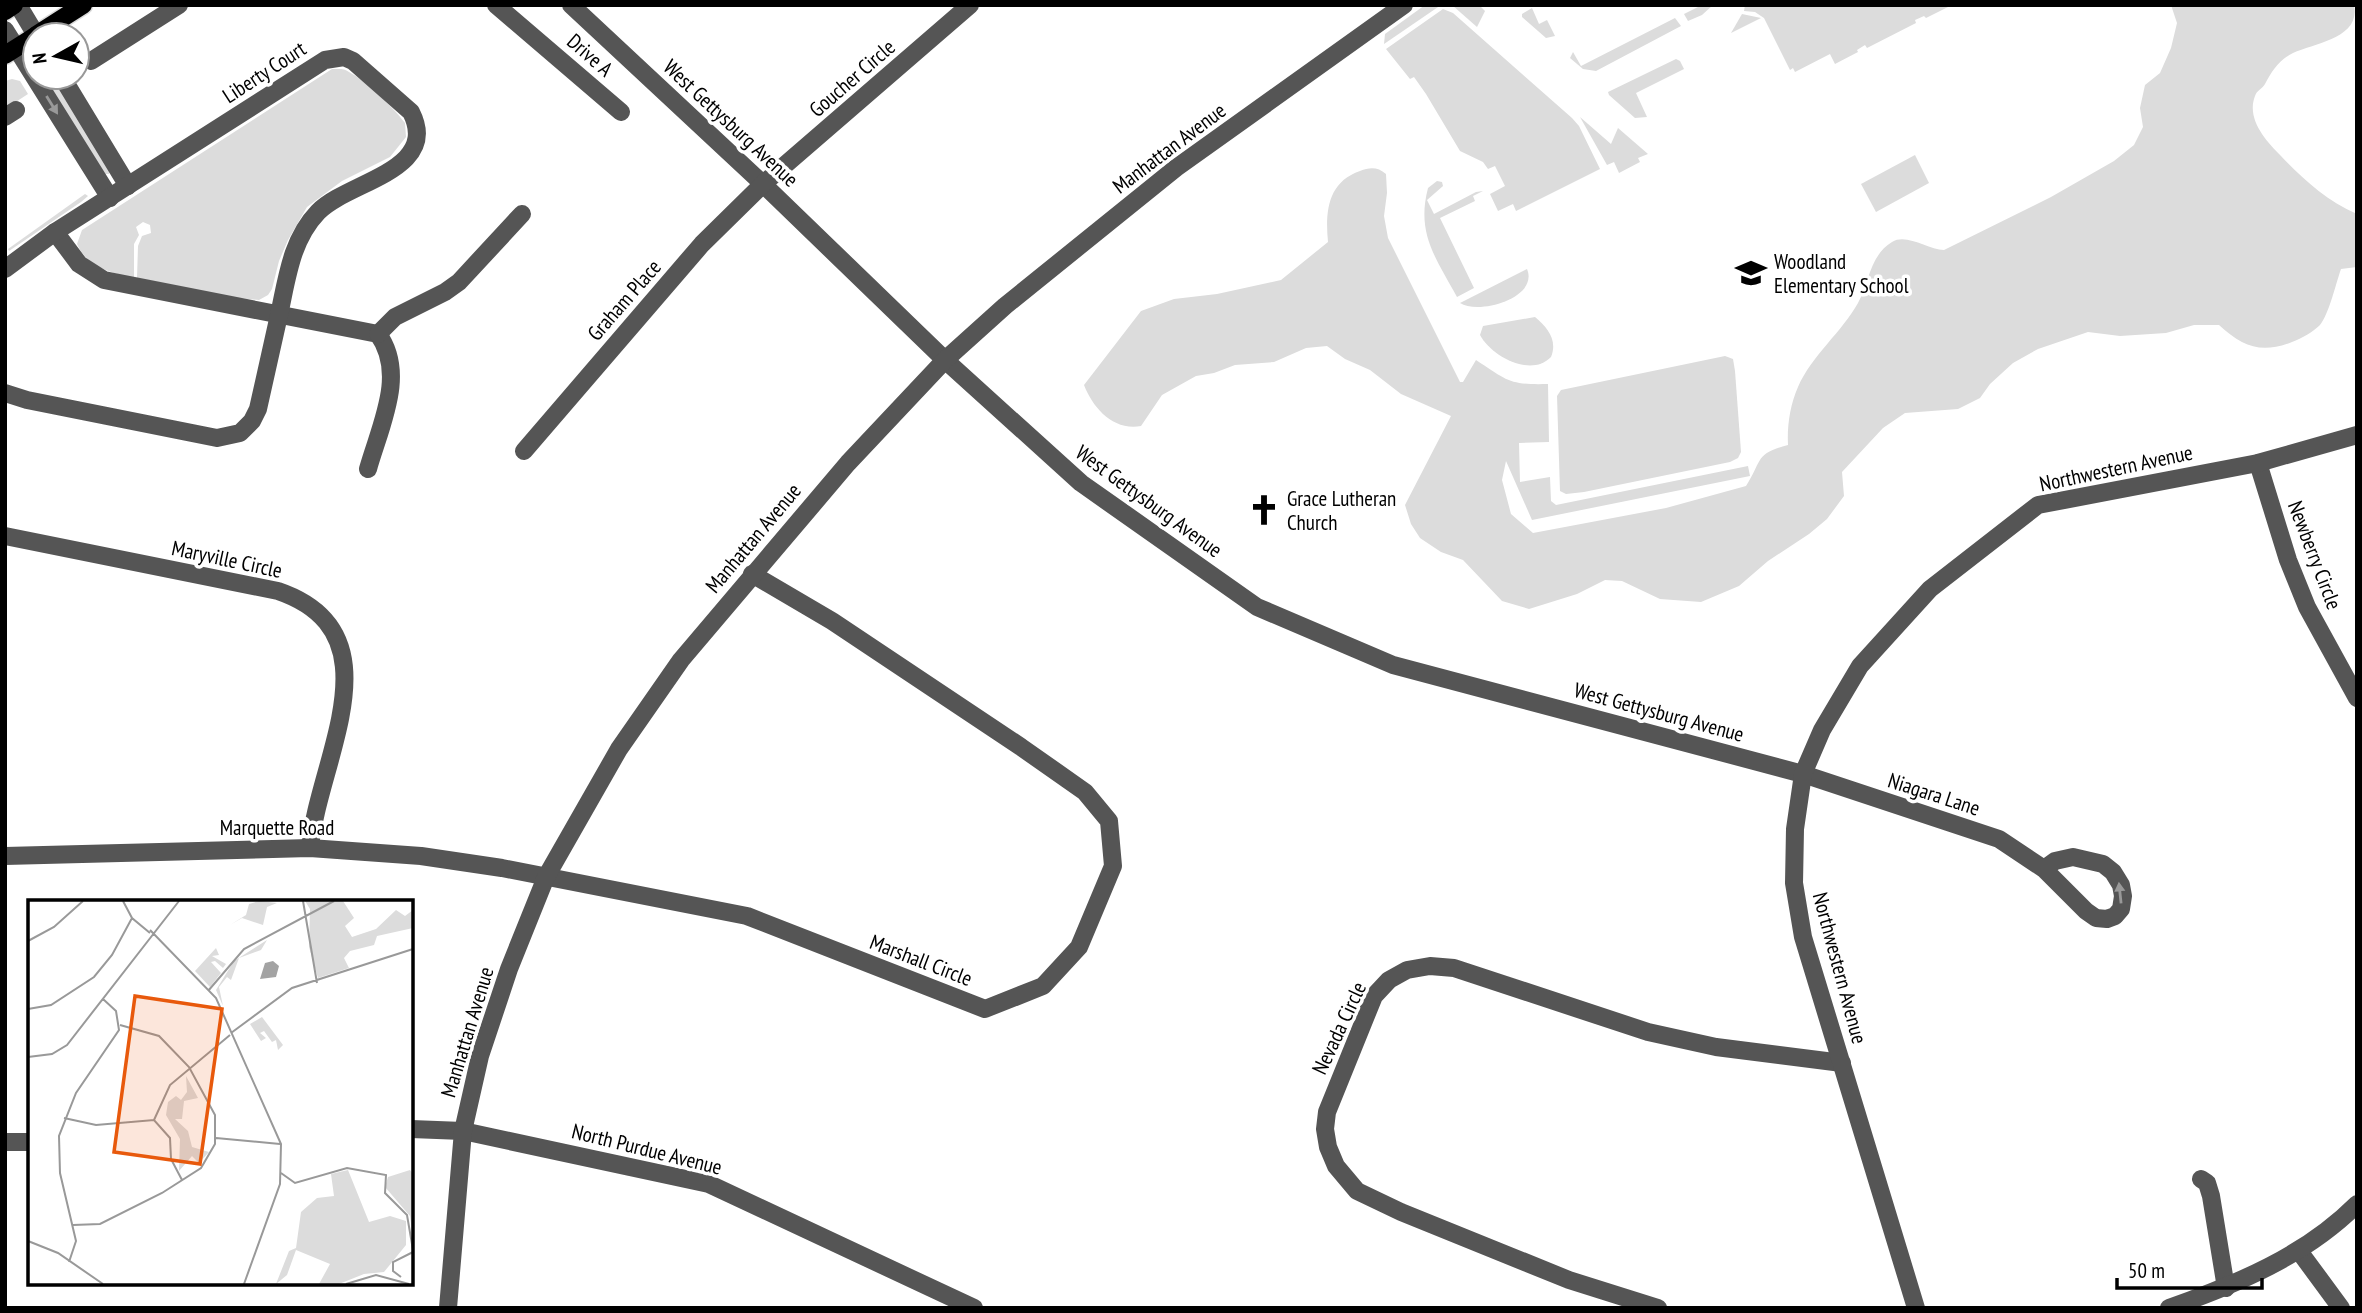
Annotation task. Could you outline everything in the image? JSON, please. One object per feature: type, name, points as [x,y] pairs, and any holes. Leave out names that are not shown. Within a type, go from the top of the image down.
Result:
[{"type":"main road","points":[[5,11],[16,5]]},
{"type":"main road","points":[[58,21],[83,5]]},
{"type":"street","points":[[16,5],[27,21]]},
{"type":"street","points":[[91,61],[179,5]]},
{"type":"street","name":"Drive A","points":[[496,5],[621,112]]},
{"type":"street","name":"West Gettysburg Avenue","points":[[571,5],[763,184],[945,360],[1082,483],[1257,607],[1392,665],[1803,774]]},
{"type":"street","name":"Goucher Circle","points":[[763,184],[970,5]]},
{"type":"street","name":"Manhattan Avenue","points":[[447,1308],[463,1131],[480,1056],[509,969],[546,877],[619,749],[681,660],[848,463],[945,360],[1004,306],[1176,168],[1404,5]]},
{"type":"street","points":[[5,30],[11,51],[110,198]]},
{"type":"street","name":"Liberty Court","points":[[5,269],[55,232],[325,60],[344,57],[353,61],[411,112],[418,131],[417,145],[394,169],[328,203],[309,223],[288,268],[258,409],[246,428],[231,436],[217,438],[27,400],[5,393]]},
{"type":"street","points":[[70,91],[128,186]]},
{"type":"street","name":"Graham Place","points":[[524,451],[702,244],[763,184]]},
{"type":"street","points":[[378,334],[395,317],[459,282],[522,214]]},
{"type":"street","points":[[55,232],[79,264],[104,280],[378,334],[389,354],[392,377],[368,469]]},
{"type":"street","name":"Northwestern Avenue","points":[[1916,1308],[1803,937],[1794,883],[1795,829],[1803,774],[1822,730],[1860,666],[1930,589],[2038,505],[2258,463],[2357,435]]},
{"type":"street","name":"Newberry Circle","points":[[2258,463],[2288,560],[2307,607],[2357,698]]},
{"type":"street","name":"Maryville Circle","points":[[5,536],[278,591],[294,596],[326,623],[341,649],[345,663],[345,689],[322,782],[310,848]]},
{"type":"street","name":"Marshall Circle","points":[[546,877],[747,916],[985,1009],[1043,986],[1079,947],[1114,866],[1109,821],[1084,792],[832,621],[752,574]]},
{"type":"street","name":"Niagara Lane","points":[[1803,774],[1999,839],[2044,869]]},
{"type":"street","name":"Marquette Road","points":[[5,856],[310,848],[421,856],[546,877]]},
{"type":"street","name":"Nevada Circle","points":[[1658,1308],[1569,1280],[1401,1212],[1357,1191],[1336,1166],[1328,1147],[1325,1129],[1327,1112],[1374,996],[1389,979],[1407,970],[1430,965],[1454,968],[1648,1032],[1716,1047],[1842,1063]]},
{"type":"street","name":"North Purdue Avenue","points":[[413,1129],[463,1131],[709,1184],[974,1308]]},
{"type":"street","points":[[5,1142],[28,1142]]},
{"type":"street","points":[[2201,1179],[2207,1183],[2211,1196],[2226,1288]]},
{"type":"street","points":[[2169,1308],[2226,1288],[2299,1251],[2357,1204]]},
{"type":"street","points":[[2299,1251],[2341,1308]]},
{"type":"shaded area","points":[[1425,5],[1441,5],[1384,44],[1385,34]]},
{"type":"shaded area","points":[[1452,5],[1479,5],[1485,11],[1477,27]]},
{"type":"shaded area","points":[[1702,5],[1713,5],[1702,15],[1688,21],[1684,14]]},
{"type":"shaded area","points":[[1745,5],[1952,5],[1926,18],[1924,16],[1915,20],[1916,23],[1867,48],[1865,45],[1857,50],[1858,52],[1835,64],[1830,54],[1795,72],[1793,68],[1790,70],[1764,18],[1755,12],[1744,11]]},
{"type":"shaded area","points":[[2171,5],[2354,5],[2351,25],[2344,32],[2284,59],[2257,92],[2253,105],[2255,121],[2275,150],[2316,189],[2357,214],[2357,267],[2341,269],[2320,325],[2296,340],[2271,348],[2244,343],[2219,325],[2194,325],[2166,333],[2120,336],[2088,332],[2038,349],[2013,363],[1990,384],[1980,398],[1958,409],[1905,413],[1883,428],[1842,472],[1844,496],[1827,519],[1768,561],[1739,586],[1701,602],[1660,599],[1622,581],[1605,580],[1577,594],[1529,609],[1502,601],[1463,560],[1441,552],[1420,538],[1411,524],[1405,505],[1451,416],[1401,394],[1370,370],[1345,359],[1327,346],[1306,348],[1274,362],[1235,365],[1196,376],[1162,395],[1141,426],[1122,425],[1105,416],[1084,385],[1141,311],[1174,299],[1217,294],[1281,280],[1328,242],[1328,209],[1341,182],[1360,171],[1374,168],[1386,174],[1384,216],[1388,238],[1460,382],[1463,382],[1476,360],[1509,380],[1525,384],[1548,384],[1549,442],[1519,443],[1520,482],[1550,477],[1551,501],[1556,505],[1748,466],[1750,476],[1532,520],[1506,461],[1502,480],[1511,514],[1533,533],[1666,508],[1746,486],[1764,455],[1788,445],[1790,416],[1798,387],[1811,364],[1858,303],[1874,262],[1885,248],[1892,242],[1904,239],[1944,250],[2051,197],[2114,161],[2134,145],[2143,127],[2140,108],[2145,85],[2160,73],[2171,48],[2177,23]]},
{"type":"shaded area","points":[[1532,8],[1539,24],[1547,20],[1555,36],[1546,38],[1522,17],[1522,14]]},
{"type":"shaded area","points":[[1443,9],[1453,13],[1572,118],[1579,126],[1600,169],[1516,211],[1513,204],[1498,211],[1490,194],[1505,186],[1495,166],[1488,169],[1483,162],[1460,151],[1414,77],[1410,79],[1386,49]]},
{"type":"shaded area","points":[[1742,14],[1761,18],[1731,33]]},
{"type":"shaded area","points":[[1675,18],[1681,26],[1596,71],[1583,69],[1570,58],[1573,52],[1581,66]]},
{"type":"shaded area","points":[[1676,59],[1684,69],[1636,93],[1647,117],[1635,118],[1609,95],[1608,92]]},
{"type":"shaded area","points":[[332,69],[347,71],[379,95],[405,123],[406,137],[390,157],[342,181],[307,207],[288,240],[268,295],[259,300],[238,298],[137,278],[138,246],[142,236],[151,233],[150,225],[143,222],[136,227],[139,235],[134,244],[134,278],[101,268],[81,252],[77,244],[82,230]]},
{"type":"shaded area","points":[[5,81],[20,81],[21,91],[28,94],[5,109]]},
{"type":"shaded area","points":[[52,91],[61,91],[110,169],[109,174],[105,174]]},
{"type":"shaded area","points":[[1580,117],[1611,144],[1618,128],[1648,154],[1638,158],[1640,162],[1619,173],[1614,162],[1607,165]]},
{"type":"shaded area","points":[[1915,155],[1929,183],[1876,212],[1861,184]]},
{"type":"shaded area","points":[[1437,181],[1442,182],[1443,186],[1427,200],[1434,214],[1483,191],[1473,196],[1475,201],[1440,218],[1474,288],[1457,297],[1435,258],[1426,232],[1425,204],[1428,188]]},
{"type":"shaded area","points":[[85,194],[88,196],[81,202],[9,251],[8,249]]},
{"type":"shaded area","points":[[1527,269],[1528,279],[1516,296],[1480,307],[1460,303]]},
{"type":"shaded area","points":[[1535,317],[1547,330],[1553,345],[1551,357],[1543,363],[1523,365],[1512,362],[1493,350],[1480,335],[1483,326]]},
{"type":"shaded area","points":[[1725,356],[1733,359],[1735,371],[1741,452],[1738,458],[1730,462],[1584,492],[1566,494],[1560,491],[1557,396],[1561,390]]},
{"type":"place","name":"Woodland Elementary School","points":[[1751,273]]},
{"type":"place","name":"Grace Lutheran Church","points":[[1264,510]]}]
